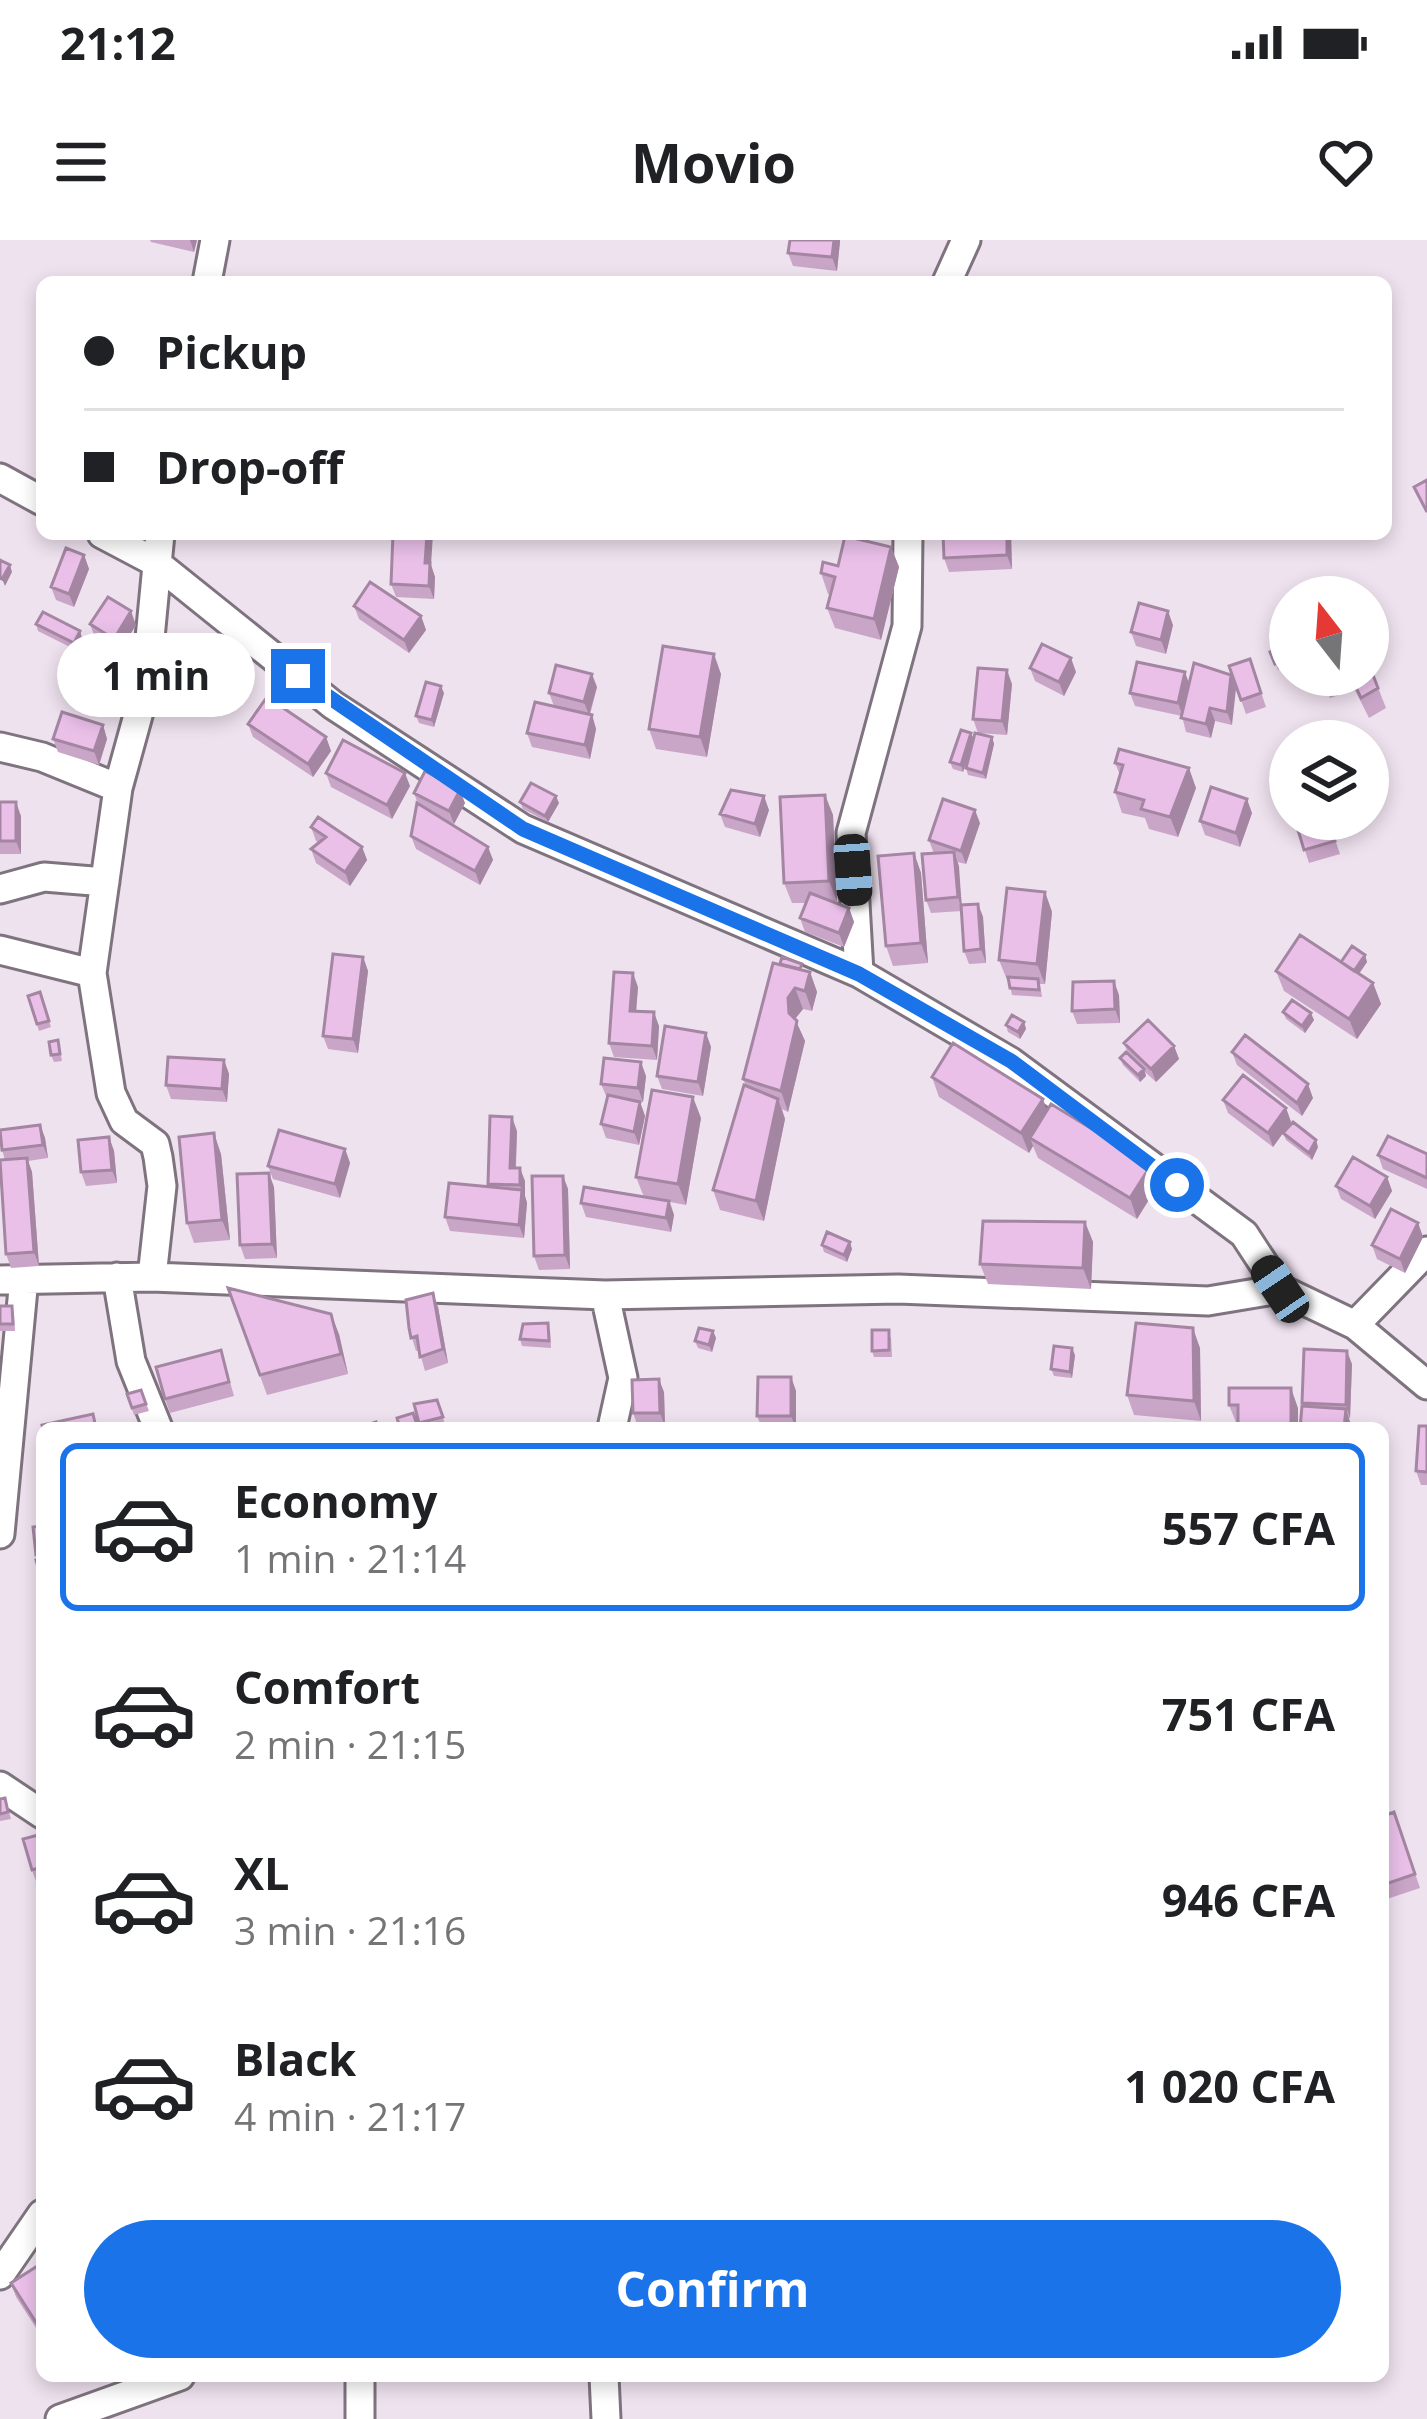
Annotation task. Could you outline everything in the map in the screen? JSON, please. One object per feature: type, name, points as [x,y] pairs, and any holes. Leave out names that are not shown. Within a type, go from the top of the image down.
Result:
[{"type":"street","points":[[208,276],[215,240]]},
{"type":"street","points":[[949,276],[966,240]]},
{"type":"street","points":[[0,478],[36,498]]},
{"type":"street","points":[[113,540],[155,562],[333,705],[523,829],[859,974],[1011,1061],[1244,1234],[1280,1289],[1355,1325],[1427,1385]]},
{"type":"street","points":[[152,1277],[162,1186],[158,1157],[155,1144],[124,1120],[111,1093],[92,973],[118,788],[145,690],[159,540]]},
{"type":"street","points":[[859,974],[851,833],[907,626],[908,540]]},
{"type":"street","points":[[0,747],[118,788]]},
{"type":"street","points":[[0,889],[44,877],[105,883]]},
{"type":"street","points":[[0,950],[92,973]]},
{"type":"street","points":[[1355,1325],[1427,1252]]},
{"type":"street","points":[[116,1277],[131,1361],[156,1422]]},
{"type":"street","points":[[0,1534],[12,1279],[152,1277],[605,1295],[898,1289],[1208,1301],[1280,1289]]},
{"type":"street","points":[[605,1295],[623,1378],[614,1422]]},
{"type":"street","points":[[0,1786],[36,1810]]},
{"type":"street","points":[[0,2275],[10,2267],[24,2232],[36,2220]]},
{"type":"street","points":[[60,2419],[163,2382]]},
{"type":"street","points":[[360,2382],[360,2419]]},
{"type":"street","points":[[604,2382],[606,2419]]},
{"type":"building","points":[[790,240],[834,240],[832,257],[788,253]]},
{"type":"building","points":[[1427,480],[1427,512],[1414,487]]},
{"type":"building","points":[[393,540],[427,540],[429,586],[391,584]]},
{"type":"building","points":[[844,540],[891,547],[874,619],[827,608],[835,577],[821,573],[823,562],[838,566]]},
{"type":"building","points":[[943,540],[1007,540],[1007,555],[944,558]]},
{"type":"building","points":[[66,548],[84,555],[69,594],[51,587]]},
{"type":"building","points":[[0,560],[10,565],[2,579],[0,578]]},
{"type":"building","points":[[370,582],[421,616],[404,640],[354,606]]},
{"type":"building","points":[[108,597],[131,611],[114,639],[90,624]]},
{"type":"building","points":[[1139,603],[1168,611],[1161,640],[1131,632]]},
{"type":"building","points":[[43,612],[80,631],[74,643],[36,624]]},
{"type":"building","points":[[1042,644],[1071,658],[1059,682],[1030,668]]},
{"type":"building","points":[[663,646],[714,654],[700,737],[649,729]]},
{"type":"building","points":[[1250,659],[1261,693],[1241,700],[1229,666]]},
{"type":"building","points":[[1137,662],[1185,672],[1178,703],[1130,693]]},
{"type":"building","points":[[1194,663],[1231,675],[1227,712],[1210,708],[1206,724],[1181,718]]},
{"type":"building","points":[[556,665],[592,674],[584,702],[549,693]]},
{"type":"building","points":[[978,668],[1007,670],[1002,721],[973,719]]},
{"type":"building","points":[[426,682],[441,686],[432,720],[416,716]]},
{"type":"building","points":[[267,697],[326,737],[308,764],[248,724]]},
{"type":"building","points":[[535,702],[592,715],[585,745],[527,733]]},
{"type":"building","points":[[62,712],[103,725],[94,751],[53,739]]},
{"type":"building","points":[[961,730],[971,733],[961,765],[950,762]]},
{"type":"building","points":[[975,733],[992,737],[983,773],[966,768]]},
{"type":"building","points":[[343,740],[405,773],[387,805],[326,773]]},
{"type":"building","points":[[1119,749],[1189,768],[1170,817],[1141,809],[1144,800],[1115,792],[1123,765],[1115,763]]},
{"type":"building","points":[[425,771],[460,790],[449,811],[414,793]]},
{"type":"building","points":[[531,783],[556,796],[545,816],[520,802]]},
{"type":"building","points":[[1211,787],[1247,799],[1236,833],[1200,821]]},
{"type":"building","points":[[731,790],[764,796],[755,824],[720,814]]},
{"type":"building","points":[[825,795],[829,881],[784,883],[780,797]]},
{"type":"building","points":[[943,799],[975,810],[961,851],[929,840]]},
{"type":"building","points":[[0,802],[16,802],[16,841],[0,841]]},
{"type":"building","points":[[417,803],[488,847],[475,871],[411,836]]},
{"type":"building","points":[[318,817],[362,847],[345,872],[311,849],[326,837],[311,827]]},
{"type":"building","points":[[1301,840],[1335,841],[1304,850]]},
{"type":"building","points":[[954,852],[958,897],[926,900],[922,854]]},
{"type":"building","points":[[914,853],[921,943],[886,946],[878,856]]},
{"type":"building","points":[[1007,888],[1045,892],[1037,964],[999,960]]},
{"type":"building","points":[[810,893],[849,908],[839,933],[800,918]]},
{"type":"building","points":[[978,904],[981,949],[964,951],[961,905]]},
{"type":"building","points":[[1300,935],[1373,983],[1349,1019],[1276,971]]},
{"type":"building","points":[[1352,946],[1365,955],[1354,971],[1341,962]]},
{"type":"building","points":[[333,954],[363,957],[353,1039],[323,1036]]},
{"type":"building","points":[[782,957],[802,964],[800,969],[780,964]]},
{"type":"building","points":[[773,963],[810,972],[805,991],[795,988],[788,998],[789,1013],[797,1021],[781,1091],[743,1079]]},
{"type":"building","points":[[614,972],[633,973],[630,1011],[654,1012],[652,1046],[609,1043]]},
{"type":"building","points":[[1008,977],[1038,979],[1039,990],[1010,988]]},
{"type":"building","points":[[1114,981],[1115,1009],[1072,1011],[1073,982]]},
{"type":"building","points":[[40,992],[49,1021],[37,1024],[28,996]]},
{"type":"building","points":[[1292,1000],[1311,1013],[1302,1026],[1283,1012]]},
{"type":"building","points":[[1012,1015],[1024,1022],[1018,1032],[1006,1025]]},
{"type":"building","points":[[1148,1020],[1174,1046],[1151,1069],[1124,1043]]},
{"type":"building","points":[[665,1026],[706,1033],[698,1082],[657,1076]]},
{"type":"building","points":[[1245,1035],[1308,1084],[1297,1103],[1232,1052]]},
{"type":"building","points":[[58,1040],[60,1054],[51,1055],[49,1042]]},
{"type":"building","points":[[953,1043],[1043,1099],[1021,1133],[932,1077]]},
{"type":"building","points":[[1126,1052],[1144,1069],[1138,1075],[1120,1058]]},
{"type":"building","points":[[168,1057],[224,1060],[222,1089],[166,1085]]},
{"type":"building","points":[[604,1058],[641,1062],[638,1088],[601,1084]]},
{"type":"building","points":[[1243,1075],[1286,1108],[1268,1133],[1223,1100]]},
{"type":"building","points":[[744,1085],[778,1099],[756,1201],[713,1190]]},
{"type":"building","points":[[652,1090],[693,1097],[678,1184],[636,1177]]},
{"type":"building","points":[[608,1095],[640,1102],[634,1132],[601,1124]]},
{"type":"building","points":[[1051,1104],[1151,1165],[1130,1198],[1030,1138]]},
{"type":"building","points":[[490,1116],[512,1117],[510,1168],[520,1168],[520,1185],[488,1184]]},
{"type":"building","points":[[1293,1122],[1316,1140],[1309,1153],[1283,1133]]},
{"type":"building","points":[[40,1125],[43,1145],[2,1150],[0,1130]]},
{"type":"building","points":[[279,1130],[345,1149],[335,1184],[268,1166]]},
{"type":"building","points":[[214,1133],[222,1220],[187,1223],[179,1137]]},
{"type":"building","points":[[1388,1136],[1427,1154],[1427,1178],[1378,1155]]},
{"type":"building","points":[[109,1137],[112,1170],[81,1172],[78,1140]]},
{"type":"building","points":[[1353,1157],[1387,1177],[1370,1206],[1336,1186]]},
{"type":"building","points":[[27,1158],[34,1252],[6,1254],[0,1160]]},
{"type":"building","points":[[269,1173],[272,1244],[240,1245],[237,1174]]},
{"type":"building","points":[[532,1176],[563,1176],[565,1255],[534,1256]]},
{"type":"building","points":[[449,1183],[522,1190],[519,1225],[445,1217]]},
{"type":"building","points":[[584,1187],[669,1201],[666,1218],[581,1203]]},
{"type":"building","points":[[1391,1209],[1418,1223],[1400,1259],[1372,1245]]},
{"type":"building","points":[[983,1221],[1085,1222],[1083,1268],[980,1264]]},
{"type":"building","points":[[827,1232],[850,1242],[844,1255],[822,1245]]},
{"type":"building","points":[[228,1288],[331,1314],[341,1354],[260,1375]]},
{"type":"building","points":[[433,1293],[443,1349],[420,1357],[417,1336],[411,1338],[406,1300]]},
{"type":"building","points":[[0,1306],[12,1306],[13,1324],[0,1324]]},
{"type":"building","points":[[548,1323],[549,1341],[520,1339],[523,1324]]},
{"type":"building","points":[[1136,1323],[1193,1328],[1194,1401],[1127,1395]]},
{"type":"building","points":[[699,1328],[713,1331],[709,1345],[695,1341]]},
{"type":"building","points":[[872,1330],[889,1330],[889,1350],[872,1351]]},
{"type":"building","points":[[1054,1346],[1072,1348],[1070,1372],[1051,1369]]},
{"type":"building","points":[[1304,1349],[1347,1351],[1346,1405],[1302,1403]]},
{"type":"building","points":[[221,1350],[229,1382],[165,1399],[156,1367]]},
{"type":"building","points":[[758,1377],[791,1377],[791,1416],[757,1416]]},
{"type":"building","points":[[659,1379],[660,1413],[633,1413],[632,1380]]},
{"type":"building","points":[[1229,1388],[1291,1388],[1291,1422],[1238,1422],[1238,1405],[1229,1405]]},
{"type":"building","points":[[141,1390],[146,1404],[132,1408],[127,1394]]},
{"type":"building","points":[[437,1400],[443,1417],[419,1422],[414,1404]]},
{"type":"building","points":[[1302,1406],[1346,1409],[1345,1422],[1301,1422]]},
{"type":"building","points":[[413,1413],[416,1422],[398,1422],[397,1418]]},
{"type":"building","points":[[93,1414],[95,1422],[56,1422]]},
{"type":"building","points":[[1419,1426],[1427,1426],[1427,1472],[1416,1471]]},
{"type":"building","points":[[5,1798],[8,1812],[0,1814],[0,1799]]},
{"type":"building","points":[[1394,1812],[1415,1874],[1389,1883],[1389,1814]]},
{"type":"building","points":[[36,1836],[36,1869],[32,1870],[23,1839]]},
{"type":"building","points":[[36,2267],[36,2322],[11,2283]]},
{"type":"route","points":[[298,676],[333,705],[523,829],[859,974],[1011,1061],[1177,1185]]}]
